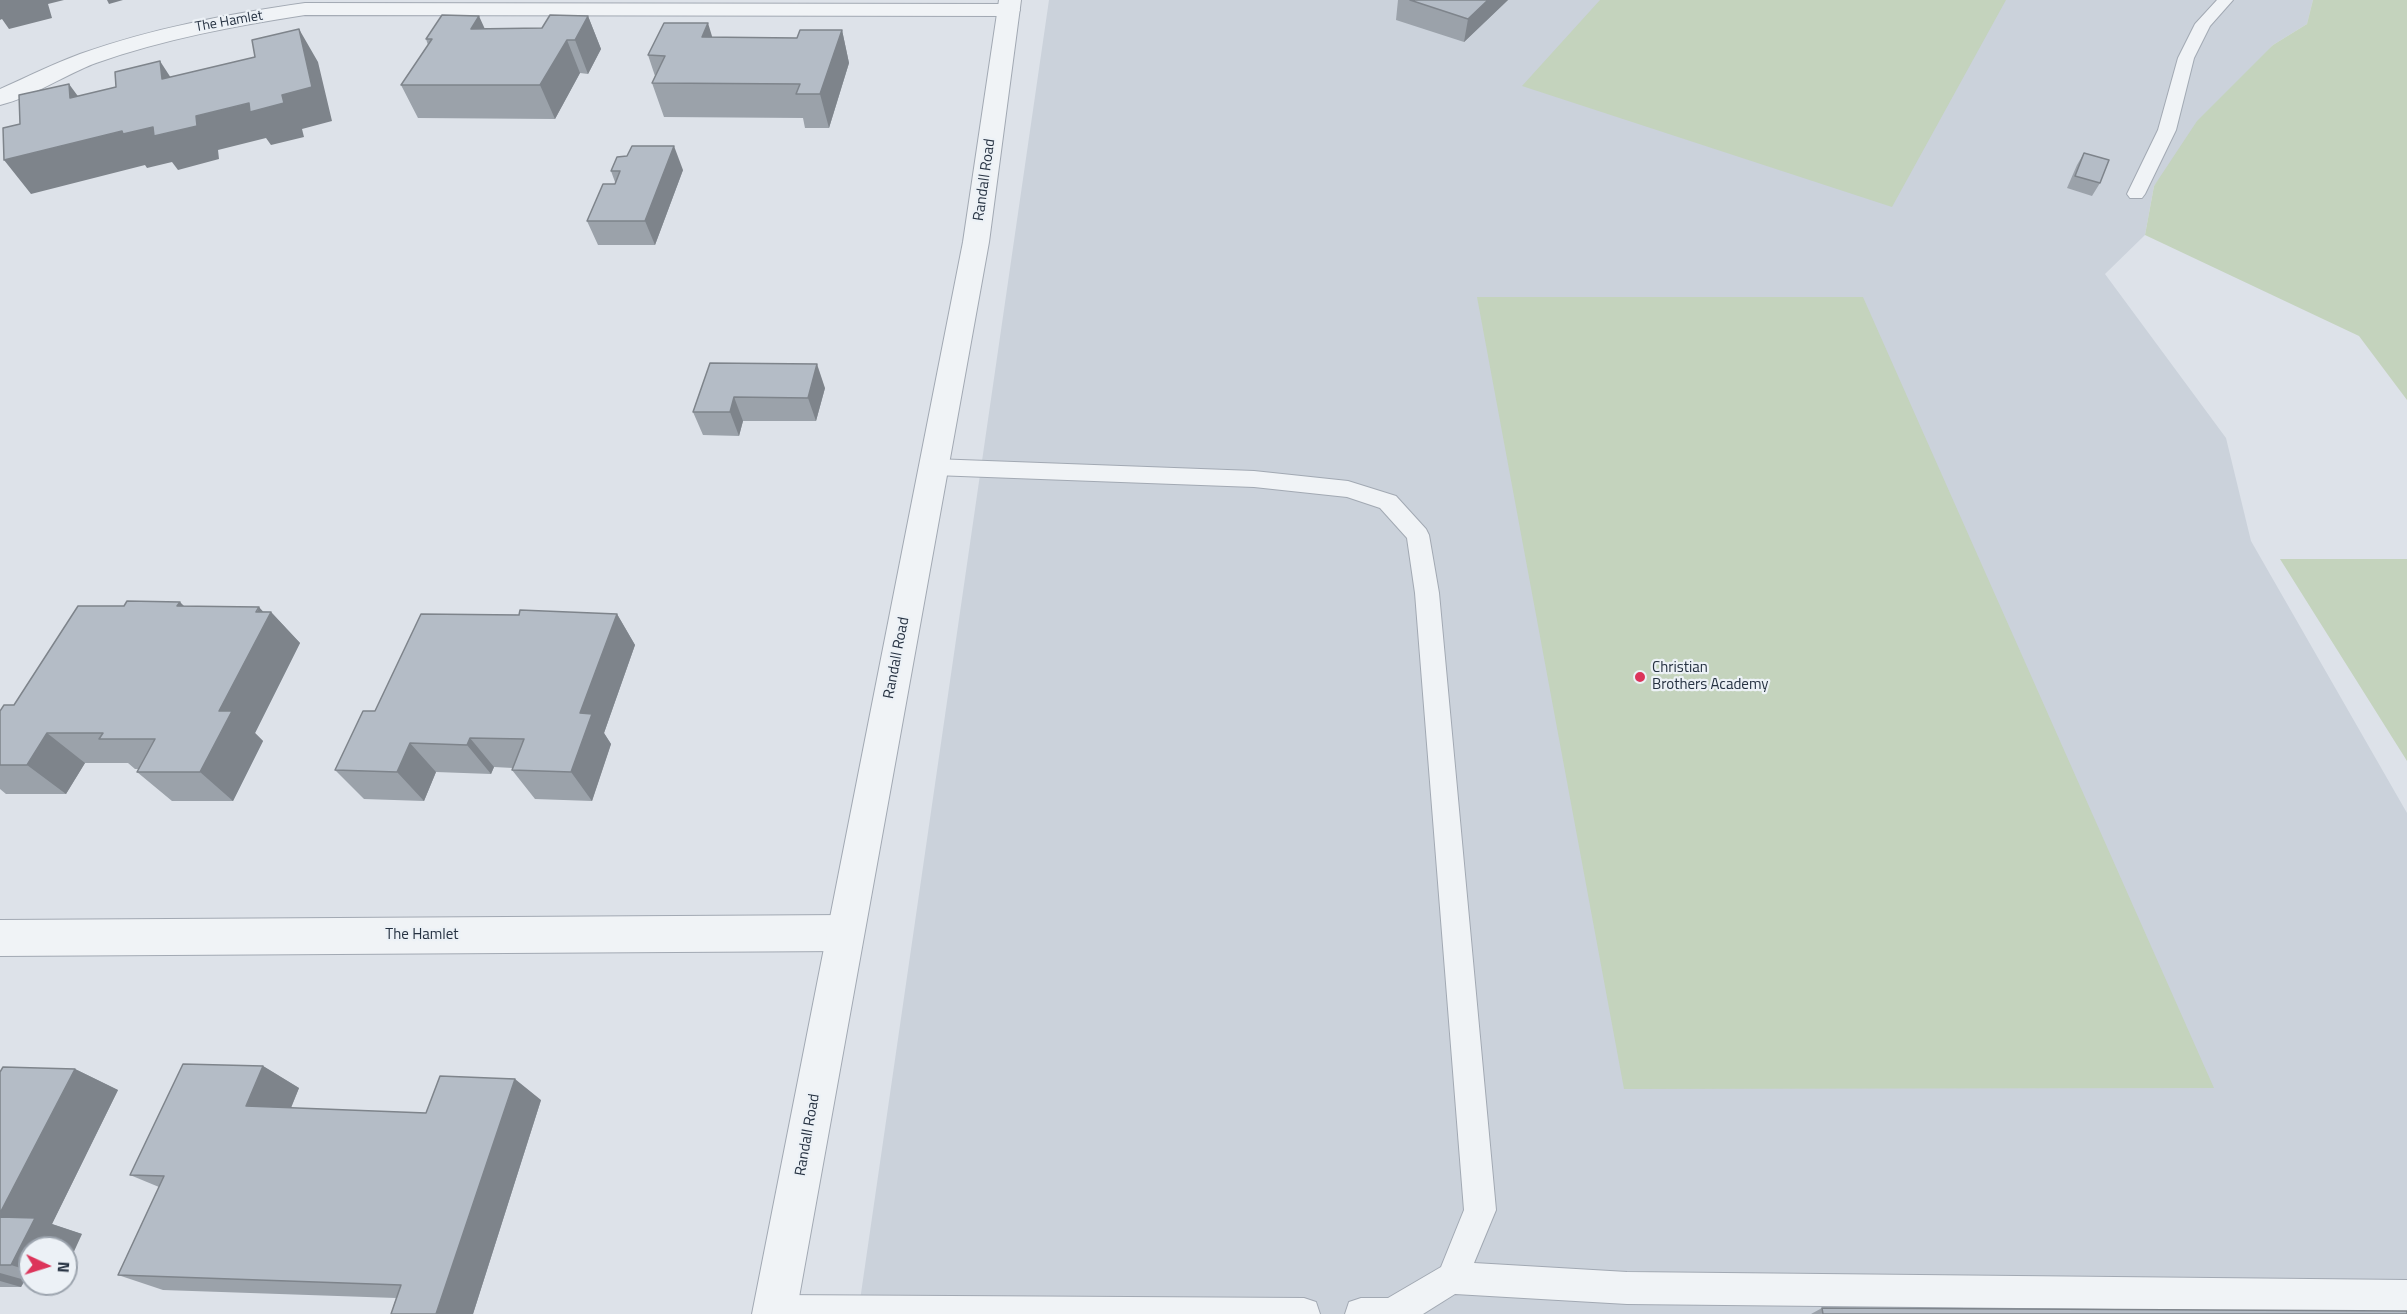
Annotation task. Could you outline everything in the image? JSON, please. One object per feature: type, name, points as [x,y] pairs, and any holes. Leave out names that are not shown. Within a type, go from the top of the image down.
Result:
[{"type":"street","name":"The Hamlet","points":[[0,98],[87,58],[155,37],[210,24],[305,9],[1010,5]]},
{"type":"street","name":"Randall Road","points":[[775,1312],[976,242],[1010,5]]},
{"type":"street","name":"The Hamlet","points":[[0,938],[845,933]]},
{"type":"lane","points":[[2136,194],[2167,130],[2186,58],[2203,24],[2225,0]]},
{"type":"lane","points":[[934,467],[1254,479],[1348,489],[1388,502],[1418,535],[1427,593],[1480,1210],[1452,1278]]},
{"type":"lane","points":[[1361,1314],[1392,1314],[1452,1278],[1627,1288],[2407,1296]]},
{"type":"lane","points":[[775,1312],[1304,1314]]},
{"type":"shaded area","name":"Christian Brothers Academy","points":[[1049,0],[2313,0],[2307,24],[2273,45],[2154,186],[2145,235],[2105,274],[2226,438],[2251,541],[2407,813],[2407,1314],[858,1314]]},
{"type":"green space","points":[[1600,0],[2006,0],[1892,207],[1522,86]]},
{"type":"green space","points":[[2313,0],[2407,0],[2407,400],[2359,336],[2145,235],[2154,186],[2197,121],[2273,45],[2307,24]]},
{"type":"green space","points":[[1477,297],[1863,297],[2214,1088],[1624,1089]]},
{"type":"green space","points":[[2280,559],[2407,559],[2407,761]]},
{"type":"building","points":[[1410,0],[1488,0],[1468,19]]},
{"type":"building","points":[[442,15],[479,16],[471,29],[542,28],[550,15],[588,16],[575,40],[567,40],[540,85],[401,85],[432,39],[426,39]]},
{"type":"building","points":[[664,23],[708,23],[702,37],[797,38],[800,30],[842,30],[820,94],[796,94],[800,84],[652,83],[665,56],[648,55]]},
{"type":"building","points":[[299,29],[312,87],[282,95],[284,103],[250,112],[249,103],[196,116],[197,126],[154,136],[153,127],[123,134],[122,131],[4,160],[3,128],[20,124],[19,95],[69,84],[70,98],[116,87],[115,72],[160,61],[162,79],[255,57],[252,40]]},
{"type":"building","points":[[632,146],[674,146],[645,221],[587,221],[603,184],[615,184],[620,171],[611,171],[617,157],[627,156]]},
{"type":"building","points":[[2084,153],[2109,160],[2100,183],[2075,176]]},
{"type":"building","points":[[710,363],[817,364],[808,398],[734,397],[730,412],[693,412]]},
{"type":"building","points":[[127,601],[180,602],[177,606],[259,607],[256,612],[271,612],[219,711],[232,711],[200,772],[137,772],[155,739],[99,739],[103,733],[47,733],[27,765],[0,765],[0,711],[4,705],[14,705],[78,606],[124,606]]},
{"type":"building","points":[[520,610],[617,614],[580,713],[592,714],[571,772],[512,770],[524,739],[470,738],[467,745],[410,743],[397,772],[335,770],[363,711],[375,711],[421,614],[519,615]]},
{"type":"building","points":[[183,1064],[263,1066],[246,1106],[426,1113],[440,1076],[515,1079],[436,1314],[391,1314],[401,1285],[118,1275],[164,1176],[130,1175]]},
{"type":"building","points":[[3,1067],[75,1069],[0,1213],[0,1072]]},
{"type":"building","points":[[0,1217],[35,1218],[26,1236],[18,1236],[18,1251],[11,1265],[0,1265]]},
{"type":"building","points":[[1822,1308],[2407,1311],[2407,1314],[1823,1314]]},
{"type":"place","name":"Christian Brothers Academy","points":[[1640,677]]}]
